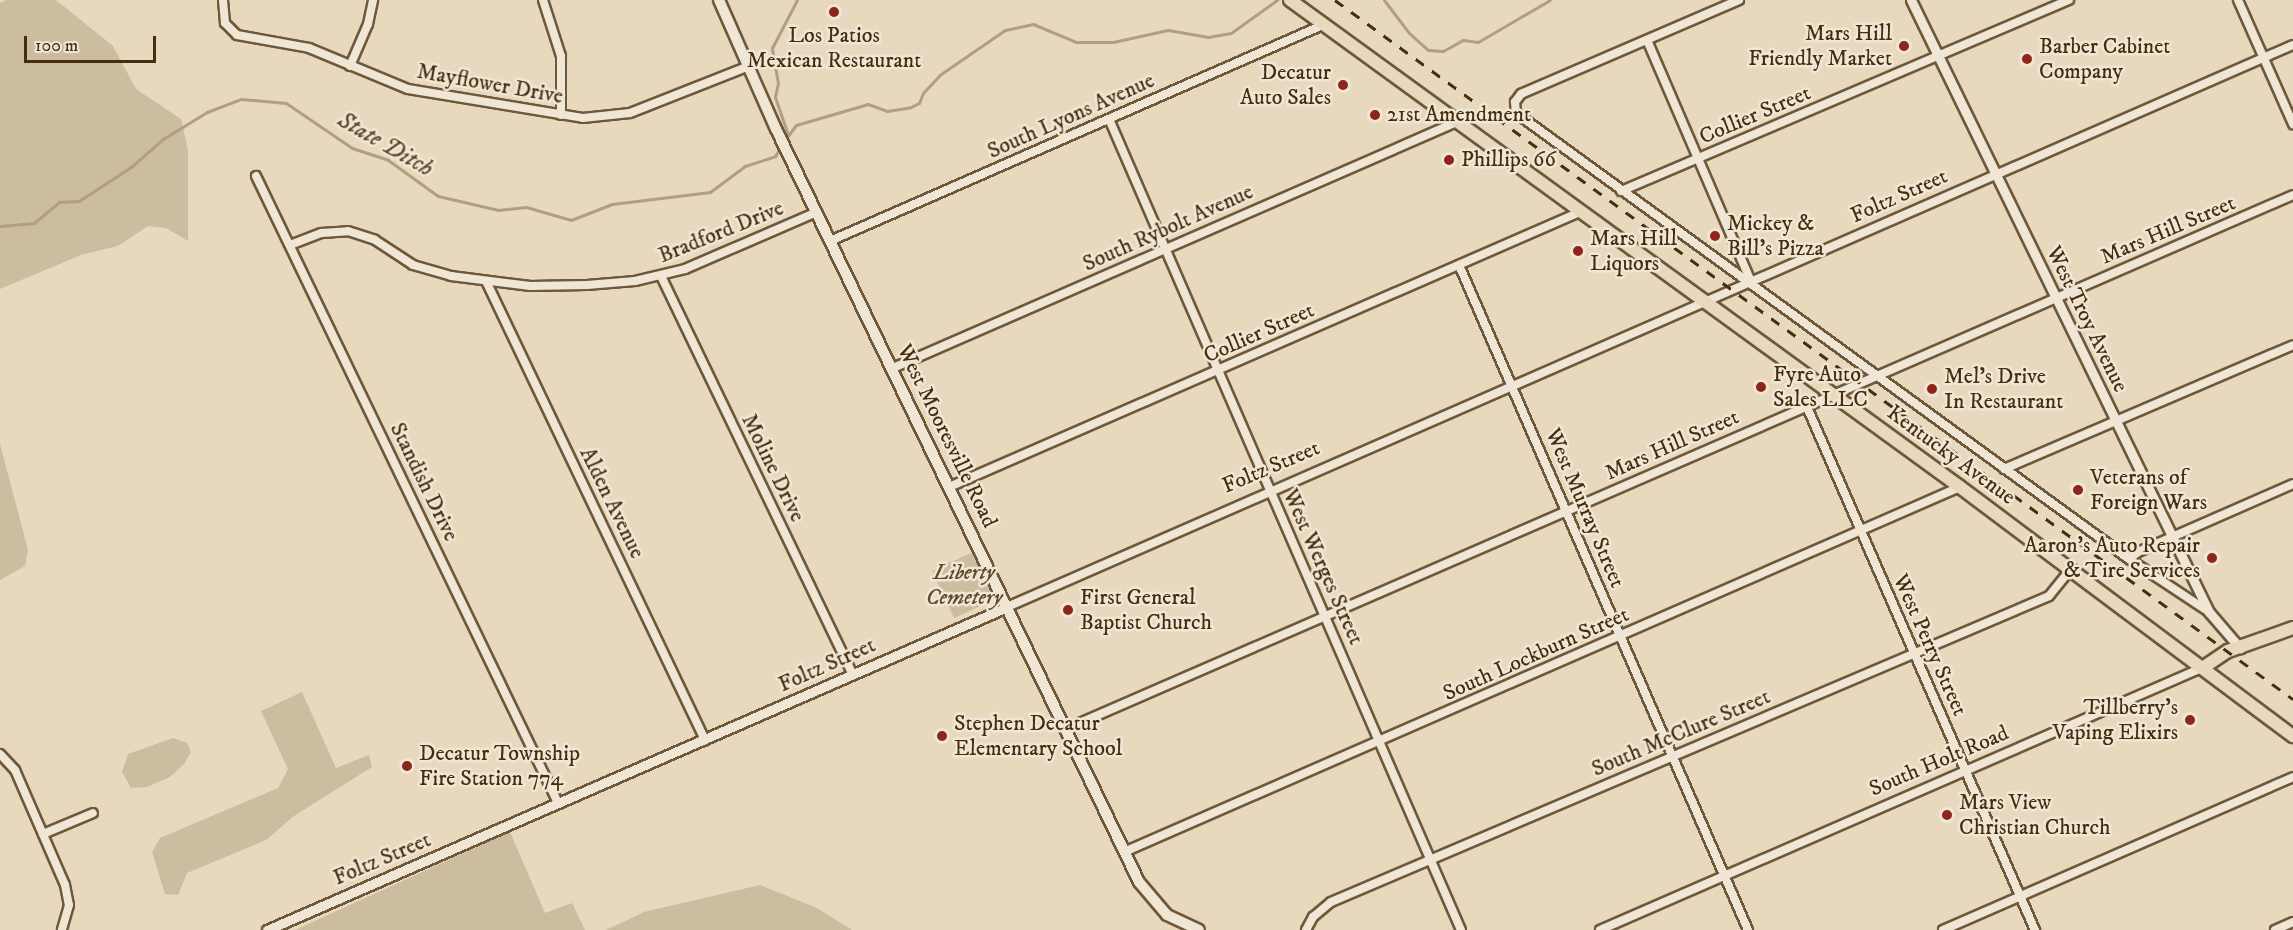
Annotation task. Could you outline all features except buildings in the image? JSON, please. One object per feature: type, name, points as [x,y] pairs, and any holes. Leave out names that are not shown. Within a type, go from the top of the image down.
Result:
[{"type":"main road","name":"West Mooresville Road","points":[[719,0],[747,67],[1124,852],[1155,905],[1172,919],[1199,930]]},
{"type":"main road","name":"Kentucky Avenue","points":[[1291,1],[1960,487],[2204,667],[2293,736]]},
{"type":"main road","name":"South Holt Road","points":[[2204,667],[2240,648],[2293,628]]},
{"type":"street","name":"Mayflower Drive","points":[[223,0],[224,20],[229,30],[238,36],[300,46],[408,89],[561,115],[596,118],[621,115],[747,67]]},
{"type":"street","points":[[350,66],[368,24],[373,0]]},
{"type":"street","points":[[543,0],[561,56],[561,115]]},
{"type":"street","points":[[1739,0],[1521,94],[1514,104],[1516,113],[1875,377],[2129,559],[2209,612]]},
{"type":"street","name":"West Troy Avenue","points":[[1911,0],[2209,612],[2240,648]]},
{"type":"street","name":"Collier Street","points":[[1621,191],[2069,0]]},
{"type":"street","points":[[2238,0],[2293,124]]},
{"type":"street","name":"South Lyons Avenue","points":[[830,241],[1325,24]]},
{"type":"street","points":[[1647,40],[1749,283]]},
{"type":"street","name":"Foltz Street","points":[[267,930],[853,675],[1270,489],[1706,302],[2293,45]]},
{"type":"street","name":"West Werges Street","points":[[1109,119],[1461,930]]},
{"type":"street","name":"South Rybolt Avenue","points":[[892,368],[1459,121]]},
{"type":"street","name":"Standish Drive","points":[[256,176],[558,803]]},
{"type":"street","name":"Mars Hill Street","points":[[1066,729],[2293,195]]},
{"type":"street","name":"Collier Street","points":[[950,487],[1582,211]]},
{"type":"street","name":"Bradford Drive","points":[[290,245],[322,233],[348,231],[372,238],[424,270],[486,281],[562,286],[661,276],[701,263],[817,212]]},
{"type":"street","name":"West Murray Street","points":[[1459,265],[1748,930]]},
{"type":"street","name":"Moline Drive","points":[[661,276],[853,675]]},
{"type":"street","name":"Alden Avenue","points":[[486,281],[705,740]]},
{"type":"street","points":[[2004,469],[2293,345]]},
{"type":"street","name":"West Perry Street","points":[[1807,406],[2035,930]]},
{"type":"street","points":[[2129,559],[2138,552],[2293,484]]},
{"type":"street","name":"South Lockburn Street","points":[[1124,852],[1621,637],[1960,487]]},
{"type":"street","name":"South McClure Street","points":[[1306,930],[1313,917],[1328,903],[2049,596],[2071,569]]},
{"type":"street","name":"South Holt Road","points":[[1600,930],[2204,667]]},
{"type":"street","points":[[0,754],[15,770],[67,892],[68,913],[62,930]]},
{"type":"street","points":[[1943,930],[2292,781]]},
{"type":"street","points":[[43,834],[93,813]]},
{"type":"street","points":[[2275,930],[2293,922]]},
{"type":"green space","points":[[6,0],[56,0],[113,46],[136,89],[181,119],[188,150],[188,241],[166,228],[148,226],[118,246],[81,255],[0,289],[0,3]]},
{"type":"green space","points":[[0,444],[28,550],[25,566],[0,580]]},
{"type":"green space","name":"Liberty Cemetery","points":[[973,552],[995,599],[954,618],[932,571]]},
{"type":"green space","points":[[302,692],[336,768],[369,755],[372,767],[294,816],[266,840],[187,873],[178,895],[165,894],[152,852],[160,838],[278,788],[288,769],[261,711]]},
{"type":"green space","points":[[173,738],[187,743],[191,752],[184,764],[170,777],[147,787],[131,788],[122,772],[128,754]]},
{"type":"green space","points":[[510,832],[545,913],[572,903],[585,930],[295,930]]},
{"type":"green space","points":[[760,885],[817,908],[852,930],[606,930],[644,912]]},
{"type":"waterway","points":[[788,135],[775,97],[778,83],[772,48],[797,0]]},
{"type":"waterway","name":"State Ditch","points":[[787,137],[796,125],[868,104],[887,111],[911,107],[919,103],[923,93],[941,74],[1005,30],[1033,24],[1076,42],[1113,42],[1168,30],[1208,37],[1231,33],[1277,0]]},
{"type":"waterway","name":"State Ditch","points":[[1384,0],[1409,33],[1428,50],[1443,51],[1463,40],[1478,42],[1550,0]]},
{"type":"waterway","name":"State Ditch","points":[[0,226],[34,223],[59,202],[79,201],[131,167],[163,139],[207,112],[241,99],[286,103],[352,148],[388,160],[438,196],[498,210],[526,207],[571,220],[612,204],[710,192],[745,166],[775,156],[778,151]]},
{"type":"railway","points":[[1335,0],[2293,699]]},
{"type":"place","name":"Los Patios Mexican Restaurant","points":[[834,12]]},
{"type":"place","name":"Mars Hill Friendly Market","points":[[1904,46]]},
{"type":"place","name":"Barber Cabinet Company","points":[[2027,59]]},
{"type":"place","name":"Decatur Auto Sales","points":[[1343,85]]},
{"type":"place","name":"21st Amendment","points":[[1375,115]]},
{"type":"place","name":"Phillips 66","points":[[1449,160]]},
{"type":"place","name":"Mickey & Bill's Pizza","points":[[1715,236]]},
{"type":"place","name":"Mars Hill Liquors","points":[[1578,251]]},
{"type":"place","name":"Fyre Auto Sales LLC","points":[[1761,387]]},
{"type":"place","name":"Mel's Drive In Restaurant","points":[[1932,389]]},
{"type":"place","name":"Veterans of Foreign Wars","points":[[2078,490]]},
{"type":"place","name":"Aaron's Auto Repair & Tire Services","points":[[2212,558]]},
{"type":"place","name":"First General Baptist Church","points":[[1068,610]]},
{"type":"place","name":"Tillberry's Vaping Elixirs","points":[[2190,720]]},
{"type":"place","name":"Stephen Decatur Elementary School","points":[[942,736]]},
{"type":"place","name":"Decatur Township Fire Station 774","points":[[407,766]]},
{"type":"place","name":"Mars View Christian Church","points":[[1947,815]]}]
